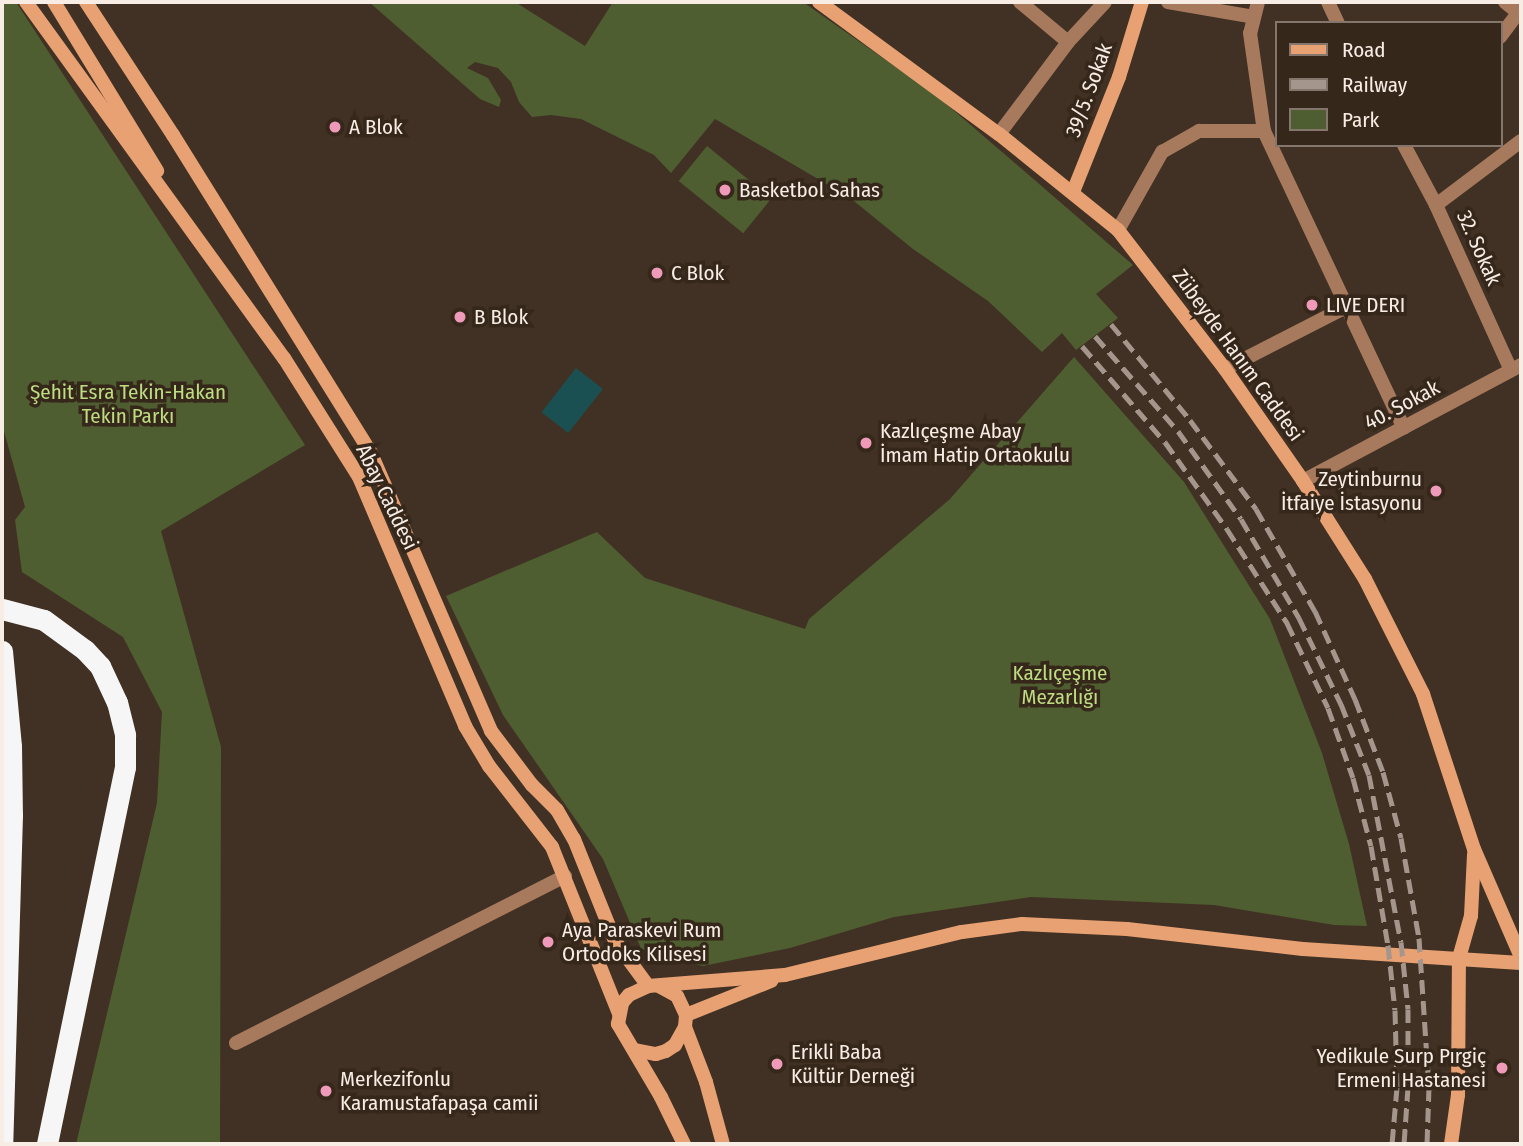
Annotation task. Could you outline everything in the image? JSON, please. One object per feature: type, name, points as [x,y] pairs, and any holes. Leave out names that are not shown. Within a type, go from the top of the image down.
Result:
[{"type":"highway","points":[[2,609],[44,620],[67,634],[100,666],[117,702],[125,735],[125,767],[47,1144]]},
{"type":"highway","points":[[2,651],[11,746],[12,814],[2,1144]]},
{"type":"main road","name":"Abay Caddesi","points":[[26,2],[284,358],[359,477],[465,726],[489,766],[552,847],[608,993],[619,1014]]},
{"type":"main road","points":[[54,2],[136,131],[182,216]]},
{"type":"main road","name":"Abay Caddesi","points":[[86,2],[180,146],[370,451],[491,731],[532,785],[557,810],[574,839],[615,941],[653,986]]},
{"type":"main road","name":"Zübeyde Hanım Caddesi","points":[[819,2],[999,134],[1118,230],[1225,369],[1303,481],[1365,579],[1423,694],[1474,849],[1521,957]]},
{"type":"main road","name":"39/5. Sokak","points":[[1073,192],[1119,77],[1142,2]]},
{"type":"main road","points":[[1451,1144],[1458,1095],[1459,958],[1471,916],[1474,849]]},
{"type":"main road","points":[[684,1144],[635,1050],[624,1038],[618,1024],[619,1014],[629,995],[653,986],[785,975],[962,932],[1022,924],[1127,929],[1303,949],[1521,963]]},
{"type":"main road","points":[[635,1050],[656,1054],[666,1051],[681,1037],[686,1021],[785,975]]},
{"type":"main road","points":[[653,986],[677,996],[706,1082],[723,1144]]},
{"type":"street","points":[[1020,2],[1068,42]]},
{"type":"street","points":[[999,134],[1068,42],[1105,2]]},
{"type":"street","points":[[1168,2],[1254,18]]},
{"type":"street","points":[[1258,2],[1250,33],[1264,131],[1404,428]]},
{"type":"street","points":[[1328,2],[1337,21]]},
{"type":"street","points":[[1502,35],[1520,14],[1505,2]]},
{"type":"street","points":[[1118,230],[1162,152],[1199,131],[1264,131]]},
{"type":"street","points":[[1436,205],[1521,141]]},
{"type":"street","name":"32. Sokak","points":[[1405,147],[1516,368]]},
{"type":"street","points":[[1225,369],[1346,307]]},
{"type":"street","name":"40. Sokak","points":[[1303,481],[1516,368]]},
{"type":"street","points":[[236,1043],[565,876]]},
{"type":"green space","name":"Şehit Esra Tekin-Hakan Tekin Parkı","points":[[2,2],[16,2],[305,445],[161,531],[221,747],[220,1144],[76,1144],[157,803],[162,712],[123,637],[22,572],[15,520],[25,507],[2,424]]},
{"type":"green space","points":[[369,2],[515,2],[585,46],[613,2],[803,2],[937,96],[1133,265],[1096,294],[1118,318],[1076,350],[1062,333],[1042,352],[988,301],[913,249],[849,197],[715,119],[671,173],[654,155],[581,119],[551,115],[532,117],[519,102],[511,82],[498,68],[475,62],[467,68],[488,78],[501,100],[499,107],[480,99]]},
{"type":"green space","name":"Basketbol Sahas","points":[[707,146],[772,198],[743,233],[679,181]]},
{"type":"green space","name":"Kazlıçeşme Mezarlığı","points":[[1074,357],[1184,482],[1270,619],[1322,753],[1349,844],[1367,926],[1334,925],[1214,905],[1031,897],[894,917],[790,948],[703,966],[642,951],[603,859],[503,715],[446,596],[597,532],[645,578],[805,629],[809,619],[950,499]]},
{"type":"water","points":[[576,368],[603,389],[568,433],[542,412]]},
{"type":"railway","points":[[1111,324],[1190,420],[1256,509],[1315,611],[1355,699],[1383,772],[1401,838],[1419,938],[1429,1087],[1427,1144]]},
{"type":"railway","points":[[1095,336],[1178,431],[1241,519],[1299,618],[1341,704],[1369,775],[1401,942],[1408,1009],[1408,1087],[1404,1144]]},
{"type":"railway","points":[[1082,346],[1165,442],[1227,529],[1287,623],[1328,708],[1353,778],[1371,846],[1388,945],[1395,1010],[1397,1087],[1392,1144]]},
{"type":"place","name":"A Blok","points":[[335,127]]},
{"type":"place","name":"Basketbol Sahas","points":[[725,190]]},
{"type":"place","name":"C Blok","points":[[657,273]]},
{"type":"place","name":"LIVE DERI","points":[[1312,305]]},
{"type":"place","name":"B Blok","points":[[460,317]]},
{"type":"place","name":"Kazlıçeşme Abay İmam Hatip Ortaokulu","points":[[866,443]]},
{"type":"place","name":"Zeytinburnu İtfaiye İstasyonu","points":[[1436,491]]},
{"type":"place","name":"Aya Paraskevi Rum Ortodoks Kilisesi","points":[[548,942]]},
{"type":"place","name":"Erikli Baba Kültür Derneği","points":[[777,1064]]},
{"type":"place","name":"Yedikule Surp Pırgiç Ermeni Hastanesi","points":[[1502,1068]]},
{"type":"place","name":"Merkezifonlu Karamustafapaşa camii","points":[[326,1091]]}]
